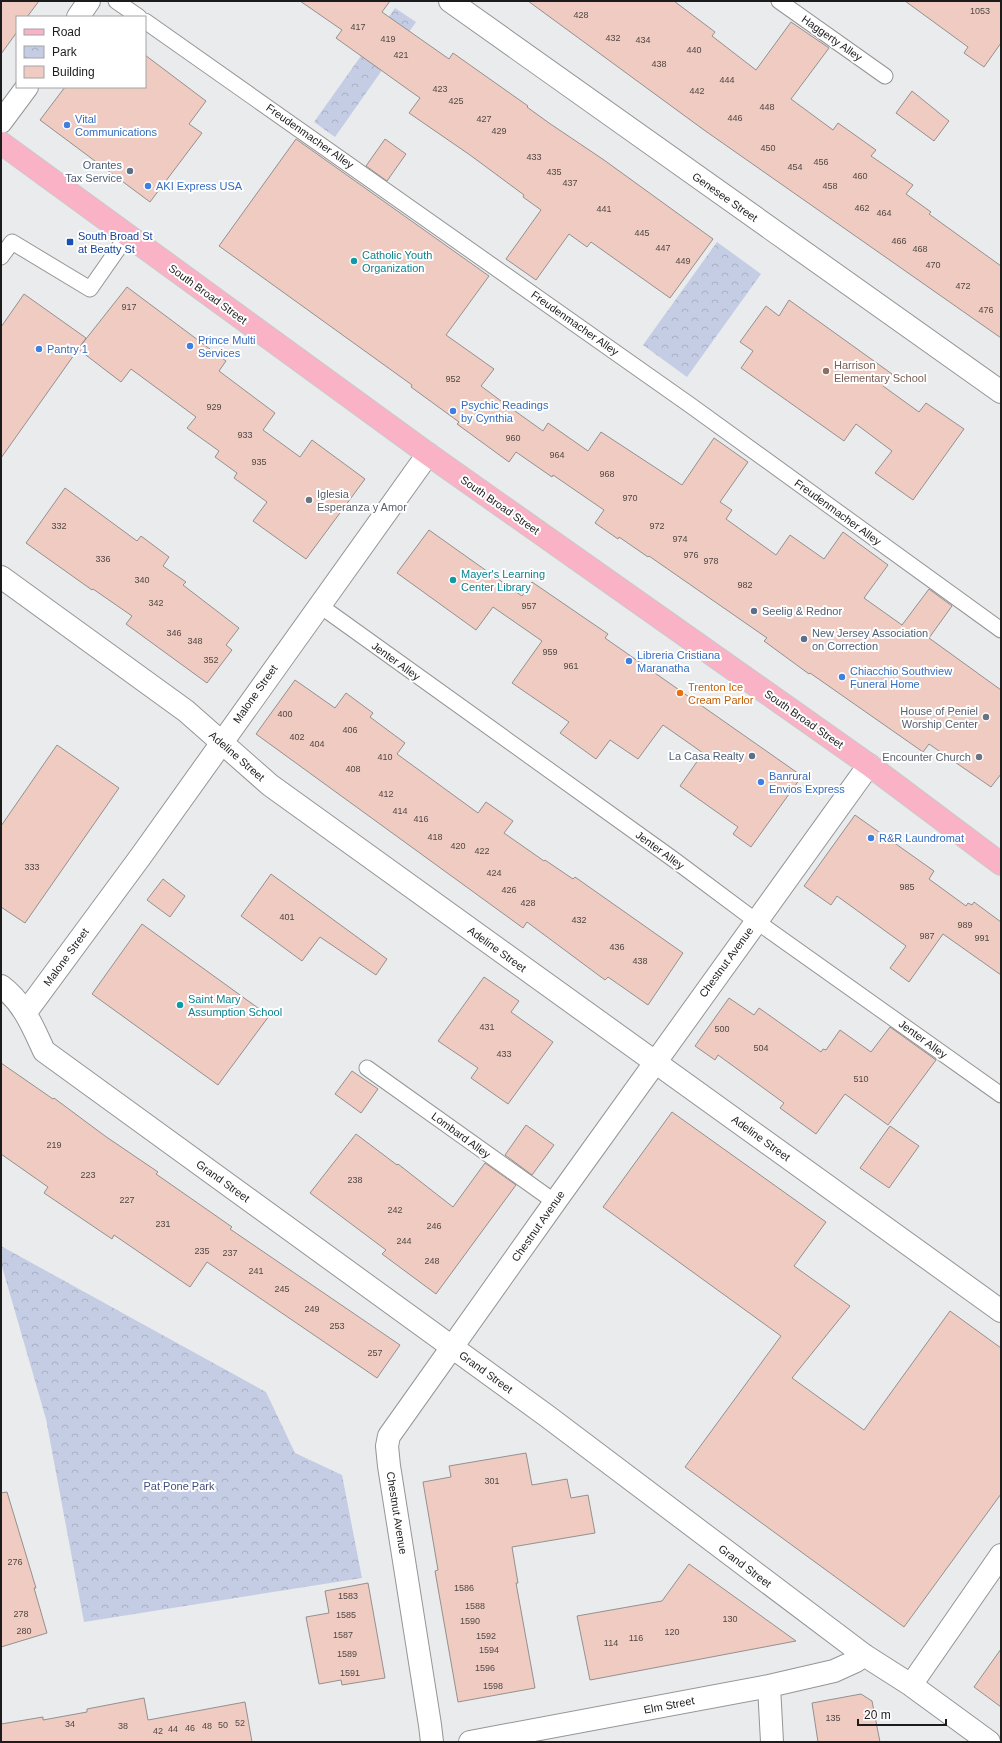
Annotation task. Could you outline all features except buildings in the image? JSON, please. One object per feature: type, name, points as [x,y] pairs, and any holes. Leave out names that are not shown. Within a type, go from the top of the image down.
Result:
[{"type":"main road","name":"South Broad Street","points":[[1,143],[428,454],[869,765],[999,859]]},
{"type":"street","points":[[79,16],[89,1]]},
{"type":"street","name":"Genesee Street","points":[[450,1],[1001,392]]},
{"type":"street","points":[[1,122],[26,88]]},
{"type":"street","name":"Malone Street","points":[[26,1012],[141,856],[428,454]]},
{"type":"street","name":"Adeline Street","points":[[1,577],[186,711],[276,790],[1001,1311]]},
{"type":"street","name":"Chestnut Avenue","points":[[432,1742],[386,1446],[389,1436],[869,765]]},
{"type":"street","name":"Grand Street","points":[[1,986],[7,990],[26,1012],[44,1051],[547,1416],[864,1655],[912,1685],[988,1742]]},
{"type":"street","points":[[912,1685],[1001,1555]]},
{"type":"street","name":"Elm Street","points":[[470,1742],[769,1686],[834,1672],[856,1661],[864,1655]]},
{"type":"street","points":[[769,1686],[772,1742]]},
{"type":"lane","points":[[116,1],[138,16]]},
{"type":"lane","name":"Haggerty Alley","points":[[779,1],[885,76]]},
{"type":"lane","name":"Freudenmacher Alley","points":[[146,22],[684,400],[1001,630]]},
{"type":"lane","points":[[1,257],[12,242],[90,289],[127,236]]},
{"type":"lane","name":"Jenter Alley","points":[[319,605],[673,859],[756,921],[1001,1095]]},
{"type":"lane","name":"Lombard Alley","points":[[367,1068],[555,1202]]},
{"type":"green space","points":[[395,8],[416,22],[335,137],[314,122]]},
{"type":"green space","points":[[717,242],[761,274],[687,377],[643,345]]},
{"type":"green space","name":"Pat Pone Park","points":[[1,1246],[266,1392],[295,1453],[342,1475],[362,1578],[84,1622],[46,1419],[1,1263]]},
{"type":"place","name":"Vital Communications","points":[[67,125]]},
{"type":"place","name":"Orantes Tax Service","points":[[130,171]]},
{"type":"place","name":"AKI Express USA","points":[[148,186]]},
{"type":"place","name":"South Broad St at Beatty St","points":[[70,242]]},
{"type":"place","name":"Catholic Youth Organization","points":[[354,261]]},
{"type":"place","name":"Prince Multi Services","points":[[190,346]]},
{"type":"place","name":"Pantry 1","points":[[39,349]]},
{"type":"place","name":"Harrison Elementary School","points":[[826,371]]},
{"type":"place","name":"Psychic Readings by Cynthia","points":[[453,411]]},
{"type":"place","name":"Iglesia Esperanza y Amor","points":[[309,500]]},
{"type":"place","name":"Mayer's Learning Center Library","points":[[453,580]]},
{"type":"place","name":"Seelig & Rednor","points":[[754,611]]},
{"type":"place","name":"New Jersey Association on Correction","points":[[804,639]]},
{"type":"place","name":"Libreria Cristiana Maranatha","points":[[629,661]]},
{"type":"place","name":"Chiacchio Southview Funeral Home","points":[[842,677]]},
{"type":"place","name":"Trenton Ice Cream Parlor","points":[[680,693]]},
{"type":"place","name":"House of Peniel Worship Center","points":[[986,717]]},
{"type":"place","name":"La Casa Realty","points":[[752,756]]},
{"type":"place","name":"Encounter Church","points":[[979,757]]},
{"type":"place","name":"Banrural Envios Express","points":[[761,782]]},
{"type":"place","name":"R&R Laundromat","points":[[871,838]]},
{"type":"place","name":"Saint Mary Assumption School","points":[[180,1005]]}]
